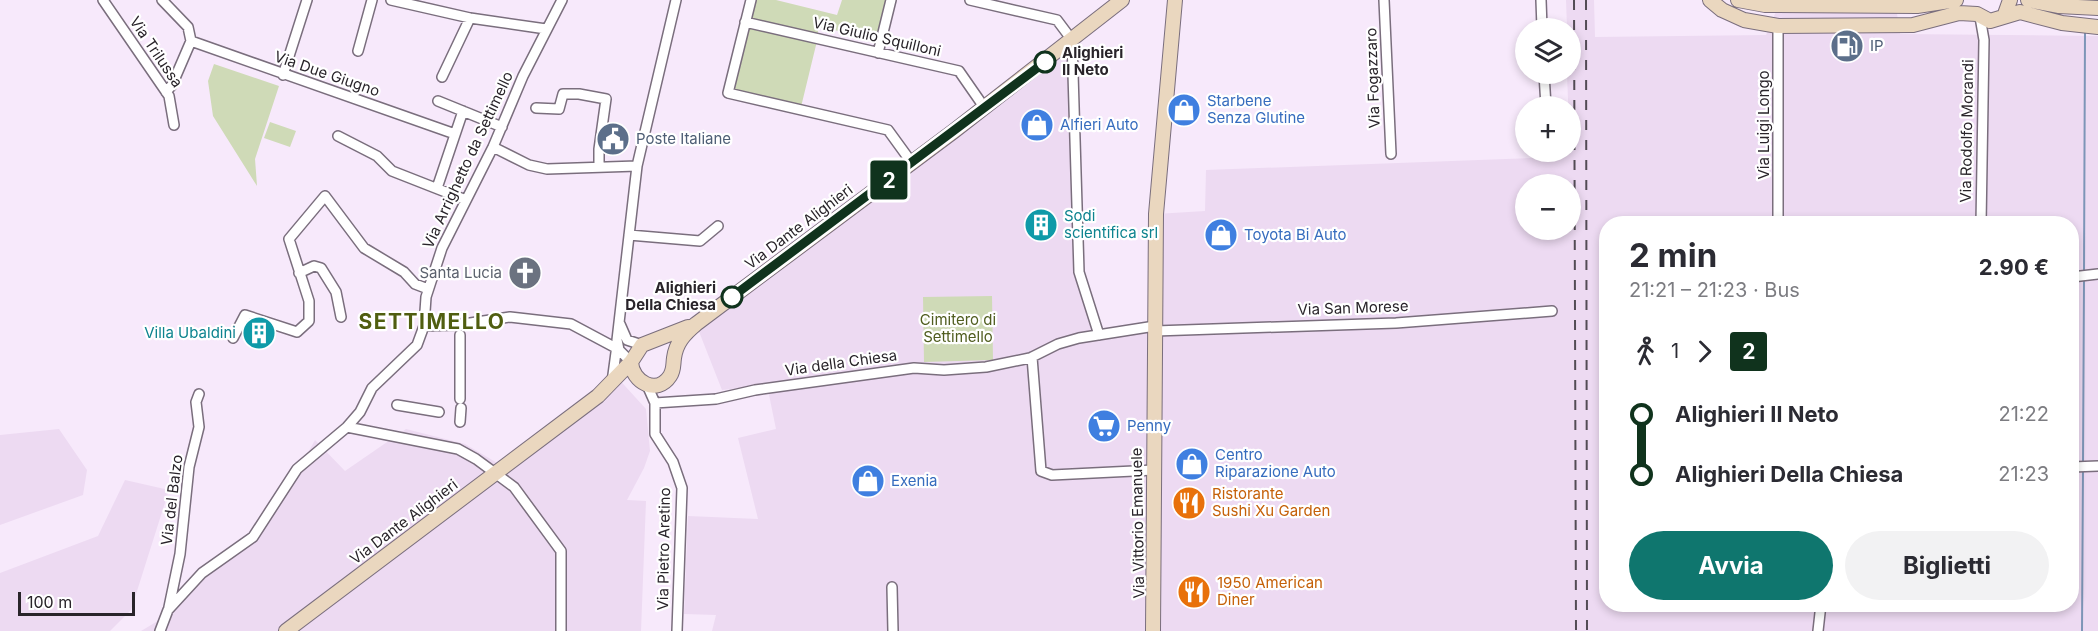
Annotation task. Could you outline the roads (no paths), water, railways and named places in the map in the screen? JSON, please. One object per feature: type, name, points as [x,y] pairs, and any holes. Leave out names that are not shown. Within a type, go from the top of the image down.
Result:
[{"type":"main road","name":"Via Dante Alighieri","points":[[598,396],[625,383],[643,383],[654,386],[667,380],[674,368],[681,338],[696,324],[912,163],[1121,0]]},
{"type":"main road","name":"Via Vittorio Emanuele","points":[[1164,0],[1172,20]]},
{"type":"main road","name":"Via Vittorio Emanuele","points":[[1154,631],[1157,202],[1175,0]]},
{"type":"main road","points":[[1710,0],[1738,18],[1784,26],[1913,25],[1956,13],[1977,10],[1990,21],[2003,16],[2031,13],[2079,25],[2098,27]]},
{"type":"main road","points":[[1737,0],[1757,4],[1785,5],[1917,6],[1956,0]]},
{"type":"main road","points":[[2003,16],[2010,0]]},
{"type":"main road","points":[[2028,0],[2075,8],[2098,8]]},
{"type":"main road","points":[[1784,26],[1780,17],[1780,8],[1785,5]]},
{"type":"main road","name":"Via Dante Alighieri","points":[[286,631],[598,396],[631,362],[633,355],[648,344],[696,324]]},
{"type":"main road","points":[[648,344],[667,348],[674,361]]},
{"type":"main road","points":[[631,362],[633,373],[643,383]]},
{"type":"street","name":"Via Trilussa","points":[[102,0],[166,92],[172,108],[174,125]]},
{"type":"street","points":[[162,0],[188,27],[191,41],[172,85],[166,92]]},
{"type":"street","points":[[284,75],[307,0]]},
{"type":"street","points":[[358,51],[372,0]]},
{"type":"street","points":[[391,0],[470,18],[546,29]]},
{"type":"street","name":"Via Arrighetto da Settimello","points":[[160,631],[168,610],[202,573],[253,537],[297,469],[347,427],[360,412],[372,388],[417,345],[424,326],[428,289],[442,248],[493,147],[546,29],[562,0]]},
{"type":"street","points":[[612,382],[637,166],[676,0]]},
{"type":"street","points":[[751,0],[728,93],[888,130],[912,163]]},
{"type":"street","points":[[878,53],[891,0]]},
{"type":"street","points":[[1011,0],[1018,11]]},
{"type":"street","name":"Via Fogazzaro","points":[[1384,0],[1391,154]]},
{"type":"street","points":[[1540,0],[1541,18]]},
{"type":"street","points":[[976,1],[1057,20],[1072,40],[1079,272],[1099,335]]},
{"type":"street","name":"Via Rodolfo Morandi","points":[[1977,10],[1984,40],[1981,216]]},
{"type":"street","name":"Via Rodolfo Morandi","points":[[1984,40],[2003,16]]},
{"type":"street","points":[[441,77],[470,18]]},
{"type":"street","name":"Via Giulio Squilloni","points":[[745,22],[959,71],[984,107]]},
{"type":"street","name":"Via Luigi Longo","points":[[1778,216],[1784,26]]},
{"type":"street","name":"Via Due Giugno","points":[[191,41],[455,134]]},
{"type":"street","points":[[536,108],[560,109],[563,94],[579,93],[606,99],[599,166]]},
{"type":"street","points":[[438,101],[502,127]]},
{"type":"street","points":[[437,188],[463,111]]},
{"type":"street","points":[[338,136],[377,156],[392,171],[466,200]]},
{"type":"street","points":[[493,147],[529,165],[547,169],[637,166]]},
{"type":"street","points":[[233,338],[245,315],[297,332],[305,327],[310,313],[289,239],[325,196],[364,248],[404,272],[415,284],[428,289]]},
{"type":"street","points":[[629,235],[700,241],[718,226]]},
{"type":"street","points":[[299,273],[314,266],[321,268],[336,292],[341,317]]},
{"type":"street","points":[[2079,276],[2096,274]]},
{"type":"street","name":"Via San Morese","points":[[1155,329],[1396,323],[1552,311]]},
{"type":"street","points":[[620,316],[621,330],[627,340],[648,344]]},
{"type":"street","points":[[424,326],[460,329],[510,317],[571,324],[617,344],[619,350],[631,362]]},
{"type":"street","points":[[460,329],[460,422]]},
{"type":"street","name":"Via della Chiesa","points":[[655,404],[716,399],[755,390],[914,368],[944,370],[986,367],[1032,357],[1058,344],[1099,335],[1155,329]]},
{"type":"street","points":[[1032,357],[1041,471],[1052,475],[1154,470]]},
{"type":"street","points":[[643,383],[655,404]]},
{"type":"street","name":"Via del Balzo","points":[[168,610],[182,538],[189,467],[199,427],[196,402],[199,394]]},
{"type":"street","name":"Via Pietro Aretino","points":[[655,404],[655,434],[673,462],[682,488],[676,631]]},
{"type":"street","points":[[397,405],[441,414]]},
{"type":"street","points":[[347,427],[431,442],[458,450],[514,487],[561,551],[561,631]]},
{"type":"street","points":[[2079,467],[2098,466]]},
{"type":"street","points":[[892,587],[892,631]]},
{"type":"street","points":[[1818,631],[1820,612]]},
{"type":"waterway","points":[[2084,274],[2085,31]]},
{"type":"waterway","points":[[2083,463],[2084,280]]},
{"type":"waterway","points":[[2082,631],[2083,469]]},
{"type":"railway","points":[[1574,0],[1576,631]]},
{"type":"railway","points":[[1586,0],[1587,631]]},
{"type":"place","name":"IP","points":[[1847,46]]},
{"type":"place","name":"Alighieri Il Neto","points":[[1045,62]]},
{"type":"place","name":"Starbene Senza Glutine","points":[[1184,110]]},
{"type":"place","name":"Alfieri Auto","points":[[1037,125]]},
{"type":"place","name":"Poste Italiane","points":[[613,139]]},
{"type":"place","name":"Sodi scientifica srl","points":[[1041,225]]},
{"type":"place","name":"Toyota Bi Auto","points":[[1221,235]]},
{"type":"place","name":"Santa Lucia","points":[[525,273]]},
{"type":"place","name":"Alighieri Della Chiesa","points":[[732,297]]},
{"type":"place","name":"Villa Ubaldini","points":[[259,333]]},
{"type":"place","name":"Penny","points":[[1104,426]]},
{"type":"place","name":"Centro Riparazione Auto","points":[[1192,464]]},
{"type":"place","name":"Exenia","points":[[868,481]]},
{"type":"place","name":"Ristorante Sushi Xu Garden","points":[[1189,503]]},
{"type":"place","name":"1950 American Diner","points":[[1194,592]]},
{"type":"district","name":"SETTIMELLO","points":[[432,322]]},
{"type":"park label","name":"Cimitero di Settimello","points":[[958,328]]}]
